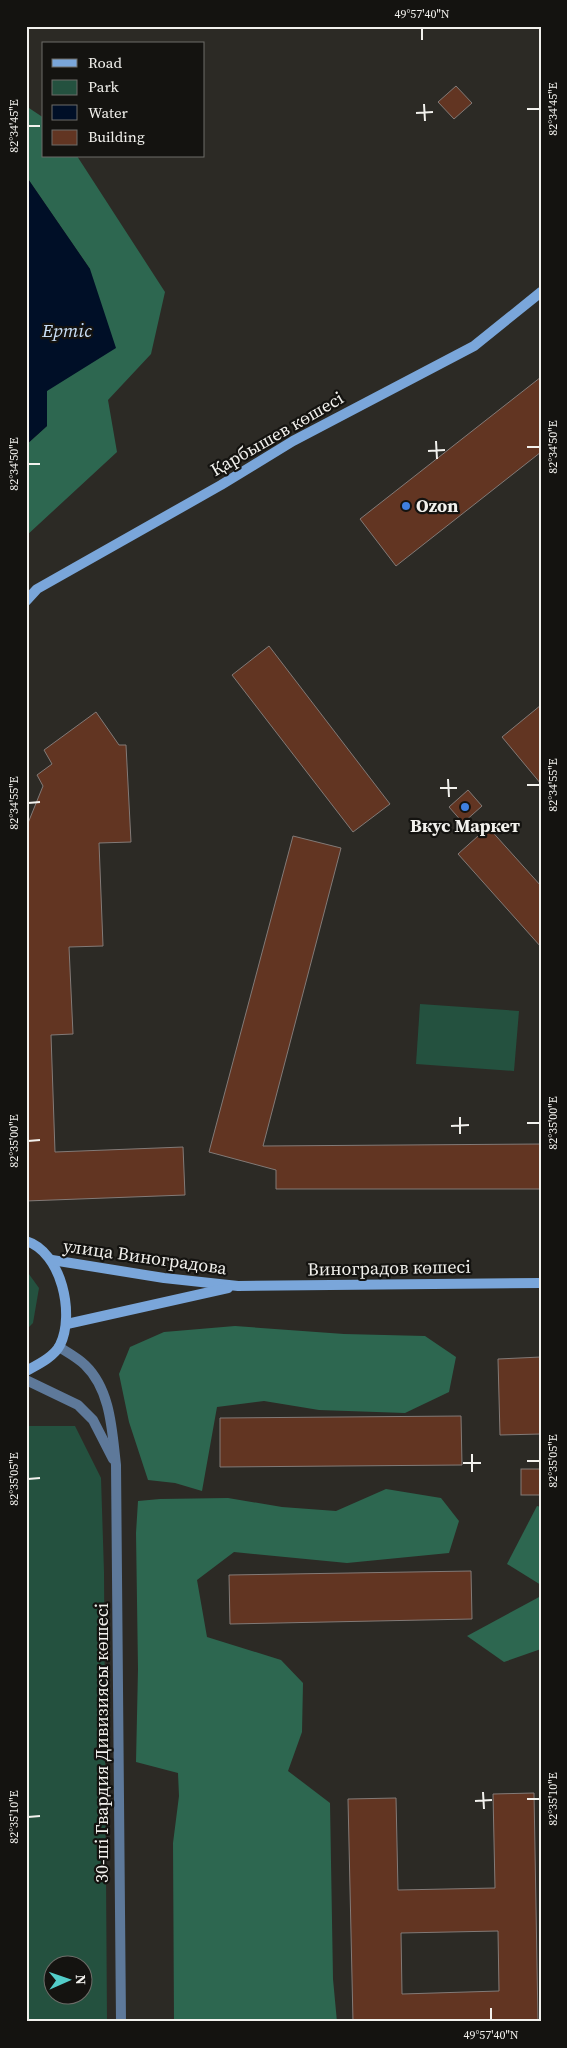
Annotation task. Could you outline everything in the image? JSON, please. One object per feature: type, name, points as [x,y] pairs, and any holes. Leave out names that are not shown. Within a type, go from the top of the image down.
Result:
[{"type":"main road","name":"Қарбышев көшесі","points":[[26,601],[37,589],[222,485],[293,442],[474,346],[541,292]]},
{"type":"main road","points":[[26,1371],[44,1361],[59,1347],[67,1324],[64,1292],[52,1260],[28,1240]]},
{"type":"main road","name":"улица Виноградова","points":[[52,1260],[164,1278],[238,1286]]},
{"type":"main road","name":"Виноградов көшесі","points":[[238,1286],[541,1283]]},
{"type":"main road","name":"улица Виноградова","points":[[67,1324],[238,1286]]},
{"type":"street","name":"30-ші Гвардия Дивизиясы көшесі","points":[[59,1347],[85,1365],[101,1387],[111,1418],[116,1464],[121,2022]]},
{"type":"street","points":[[26,1380],[54,1392],[83,1410],[93,1420],[116,1464]]},
{"type":"green space","points":[[26,106],[42,117],[42,158],[78,158],[165,292],[151,354],[108,400],[117,452],[26,536],[26,445],[47,426],[47,391],[90,269],[26,176]]},
{"type":"green space","points":[[420,1004],[519,1011],[514,1071],[416,1064]]},
{"type":"green space","points":[[26,1270],[39,1288],[33,1323],[26,1330]]},
{"type":"green space","points":[[235,1326],[344,1334],[425,1336],[456,1357],[449,1392],[405,1413],[319,1410],[264,1401],[217,1407],[202,1491],[175,1483],[148,1480],[129,1422],[119,1374],[130,1347],[164,1332]]},
{"type":"green space","points":[[26,1426],[75,1426],[101,1478],[104,1572],[107,2022],[26,2022]]},
{"type":"green space","points":[[386,1489],[441,1498],[459,1521],[449,1553],[347,1563],[234,1552],[197,1580],[207,1637],[281,1660],[303,1683],[302,1732],[288,1771],[330,1803],[333,1979],[337,2022],[174,2022],[173,1843],[179,1796],[178,1773],[136,1762],[138,1669],[136,1533],[138,1501],[228,1498],[282,1507],[336,1511]]},
{"type":"green space","points":[[537,1506],[541,1507],[541,1585],[507,1564]]},
{"type":"green space","points":[[541,1596],[541,1649],[504,1662],[467,1636]]},
{"type":"water","name":"Ертіс","points":[[26,176],[90,269],[116,348],[47,391],[47,426],[26,445]]},
{"type":"building","points":[[456,86],[472,103],[454,119],[438,102]]},
{"type":"building","points":[[541,377],[541,452],[396,566],[360,519]]},
{"type":"building","points":[[269,646],[390,804],[353,832],[232,675]]},
{"type":"building","points":[[541,705],[541,784],[502,737]]},
{"type":"building","points":[[96,712],[119,745],[126,745],[131,842],[99,843],[103,946],[69,947],[73,1034],[51,1035],[55,1152],[183,1147],[185,1195],[26,1201],[26,828],[43,786],[37,775],[52,764],[44,750]]},
{"type":"building","name":"Вкус Маркет","points":[[468,790],[482,806],[463,823],[449,807]]},
{"type":"building","points":[[488,827],[541,886],[541,947],[458,854]]},
{"type":"building","points":[[293,836],[341,848],[263,1146],[541,1144],[541,1189],[276,1189],[276,1170],[209,1152]]},
{"type":"building","points":[[541,1357],[541,1434],[500,1435],[498,1359]]},
{"type":"building","points":[[461,1416],[462,1465],[220,1467],[220,1418]]},
{"type":"building","points":[[521,1469],[541,1469],[541,1495],[521,1495]]},
{"type":"building","points":[[471,1571],[472,1619],[230,1624],[229,1575]]},
{"type":"building","points":[[534,1793],[538,2022],[353,2022],[348,1799],[396,1798],[398,1890],[495,1888],[493,1794]],"holes":[[[498,1931],[499,1991],[402,1994],[401,1933]]]},
{"type":"place","name":"Ozon","points":[[406,506]]},
{"type":"place","name":"Вкус Маркет","points":[[465,807]]}]
